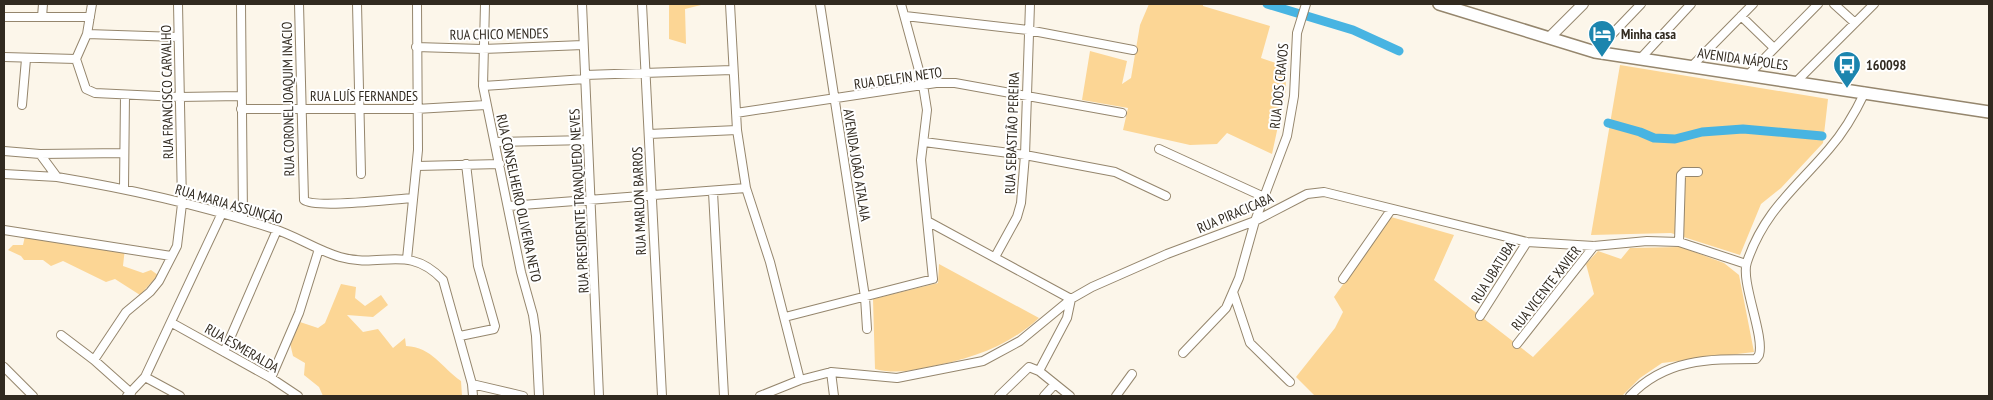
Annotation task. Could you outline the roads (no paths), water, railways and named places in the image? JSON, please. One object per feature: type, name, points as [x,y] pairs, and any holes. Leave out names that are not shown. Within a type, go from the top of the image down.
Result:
[{"type":"main road","name":"AVENIDA NÁPOLES","points":[[1439,4],[1595,52],[1989,112]]},
{"type":"street","points":[[42,17],[43,4]]},
{"type":"street","points":[[92,4],[87,34],[76,59],[86,89],[95,93],[125,95],[179,97],[241,96]]},
{"type":"street","name":"RUA FRANCISCO CARVALHO","points":[[94,360],[126,312],[150,292],[159,281],[172,256],[180,231],[182,204],[178,4]]},
{"type":"street","points":[[241,4],[242,218]]},
{"type":"street","name":"RUA CORONEL JOAQUIM INACIO","points":[[298,4],[302,194],[304,200],[309,203],[413,198]]},
{"type":"street","points":[[357,4],[361,174]]},
{"type":"street","points":[[407,259],[417,166],[416,4]]},
{"type":"street","name":"RUA CONSELHEIRO OLIVEIRA NETO","points":[[485,4],[482,49],[483,86],[536,336],[538,396]]},
{"type":"street","name":"RUA PRESIDENTE TRANQUEDO NEVES","points":[[582,4],[600,396]]},
{"type":"street","name":"RUA MARLON BARROS","points":[[642,4],[662,396]]},
{"type":"street","points":[[730,4],[732,70],[737,130],[746,188],[770,262],[800,380]]},
{"type":"street","name":"AVENIDA JOÃO ATALAIA","points":[[820,4],[865,297],[867,329]]},
{"type":"street","points":[[785,317],[932,281],[934,277],[929,222],[922,185],[922,160],[928,122],[923,85],[901,4]]},
{"type":"street","name":"RUA SEBASTIÃO PEREIRA","points":[[995,257],[1020,211],[1025,155],[1030,4]]},
{"type":"street","points":[[1461,4],[1471,14]]},
{"type":"street","points":[[1549,38],[1583,4]]},
{"type":"street","points":[[1595,52],[1641,4]]},
{"type":"street","points":[[1640,59],[1691,4]]},
{"type":"street","points":[[1691,67],[1753,4]]},
{"type":"street","points":[[1748,75],[1818,4]]},
{"type":"street","points":[[1834,4],[1855,23]]},
{"type":"street","points":[[1796,82],[1874,4]]},
{"type":"street","name":"RUA DOS CRAVOS","points":[[1183,353],[1226,308],[1233,292],[1255,221],[1287,136],[1294,96],[1298,33],[1303,11]]},
{"type":"street","points":[[905,16],[1028,30],[1132,50]]},
{"type":"street","points":[[1741,16],[1774,48]]},
{"type":"street","points":[[4,17],[90,17]]},
{"type":"street","points":[[87,34],[178,37]]},
{"type":"street","name":"RUA CHICO MENDES","points":[[416,47],[482,49],[583,44]]},
{"type":"street","points":[[4,57],[76,59]]},
{"type":"street","points":[[22,105],[26,59]]},
{"type":"street","points":[[483,86],[585,77],[732,70]]},
{"type":"street","name":"RUA DELFIN NETO","points":[[736,112],[834,100],[923,85],[955,83],[1122,113]]},
{"type":"street","points":[[1630,396],[1653,375],[1672,367],[1718,359],[1756,359],[1760,352],[1746,264],[1764,222],[1834,143],[1850,122],[1865,92]]},
{"type":"street","points":[[124,188],[125,95]]},
{"type":"street","name":"RUA LUÍS FERNANDES","points":[[241,109],[416,109],[486,105]]},
{"type":"street","points":[[649,134],[737,130]]},
{"type":"street","points":[[495,142],[588,140]]},
{"type":"street","points":[[924,142],[1025,155],[1115,172],[1166,196]]},
{"type":"street","points":[[1159,149],[1264,197]]},
{"type":"street","points":[[4,151],[40,154],[124,153]]},
{"type":"street","points":[[40,154],[57,177]]},
{"type":"street","points":[[460,336],[494,329],[495,326],[478,266],[466,164]]},
{"type":"street","points":[[417,166],[500,164]]},
{"type":"street","points":[[1679,242],[1681,175],[1684,172],[1698,172]]},
{"type":"street","name":"RUA MARIA ASSUNÇÃO","points":[[4,174],[57,177],[124,188],[242,218],[277,230],[319,249],[351,259],[369,261],[407,259],[421,262],[432,268],[443,280],[460,336],[474,396]]},
{"type":"street","points":[[509,206],[746,188]]},
{"type":"street","points":[[713,192],[724,396]]},
{"type":"street","name":"RUA PIRACICABA","points":[[760,396],[800,380],[831,372],[897,378],[983,361],[1020,341],[1070,299],[1092,287],[1167,254],[1255,221],[1307,194],[1315,192],[1324,192],[1527,242],[1594,246],[1646,241],[1679,242],[1746,264]]},
{"type":"street","points":[[1343,279],[1391,210]]},
{"type":"street","points":[[60,335],[94,360],[129,394],[145,377],[222,213]]},
{"type":"street","points":[[929,222],[1070,299],[1067,318],[1035,369]]},
{"type":"street","points":[[4,230],[172,256]]},
{"type":"street","points":[[224,352],[277,230]]},
{"type":"street","name":"RUA UBATUBA","points":[[1480,316],[1527,242]]},
{"type":"street","name":"RUA VICENTE XAVIER","points":[[1518,344],[1594,246]]},
{"type":"street","points":[[271,378],[298,313],[319,249]]},
{"type":"street","points":[[1233,292],[1250,344],[1290,382]]},
{"type":"street","name":"RUA ESMERALDA","points":[[172,323],[271,378],[298,396]]},
{"type":"street","points":[[4,367],[32,396]]},
{"type":"street","points":[[999,396],[1026,368],[1035,369],[1070,396]]},
{"type":"street","points":[[831,372],[834,396]]},
{"type":"street","points":[[1116,396],[1132,374]]},
{"type":"street","points":[[145,377],[180,396]]},
{"type":"street","points":[[472,384],[523,396]]},
{"type":"street","points":[[1044,396],[1054,385]]},
{"type":"waterway","points":[[1267,4],[1353,30],[1399,51]]},
{"type":"waterway","points":[[1608,123],[1654,138],[1675,139],[1702,132],[1743,129],[1822,136]]},
{"type":"place","name":"Minha casa","points":[[1602,58]]},
{"type":"place","name":"160098","points":[[1847,89]]}]
